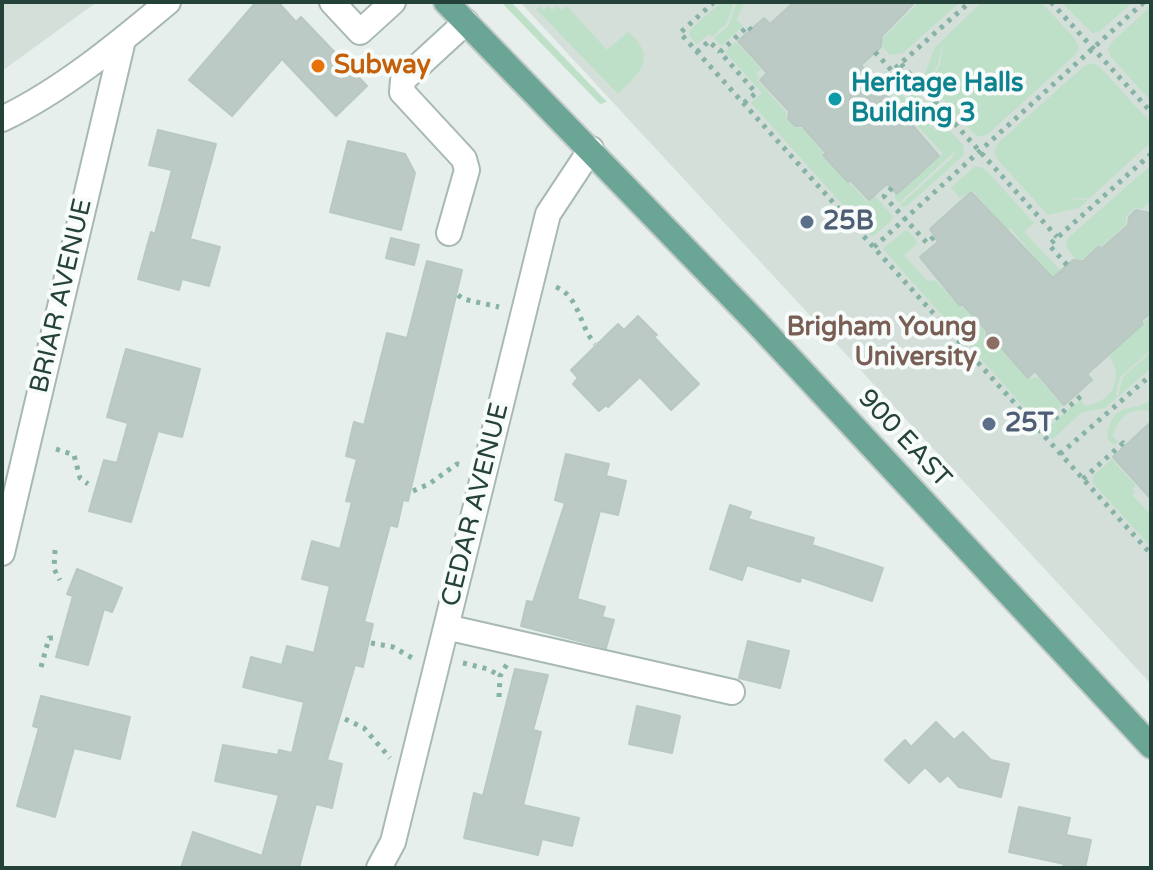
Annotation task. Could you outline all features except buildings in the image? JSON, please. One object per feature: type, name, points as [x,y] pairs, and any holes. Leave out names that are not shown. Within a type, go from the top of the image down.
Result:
[{"type":"main road","name":"900 EAST","points":[[446,2],[756,322],[1151,746]]},
{"type":"street","points":[[2,119],[22,109],[123,40],[168,2]]},
{"type":"street","points":[[332,2],[360,32],[393,2]]},
{"type":"street","points":[[449,233],[467,170],[464,159],[402,92],[403,80],[466,22]]},
{"type":"street","name":"BRIAR AVENUE","points":[[2,553],[123,40]]},
{"type":"street","name":"CEDAR AVENUE","points":[[379,868],[393,842],[548,214],[591,149]]},
{"type":"street","points":[[446,627],[732,692]]},
{"type":"path","points":[[714,2],[680,33],[1151,554]]},
{"type":"path","points":[[875,52],[892,71],[970,2]]},
{"type":"path","points":[[1051,2],[1151,112]]},
{"type":"path","points":[[874,247],[1144,2]]},
{"type":"path","points":[[720,52],[748,26],[751,30]]},
{"type":"path","points":[[697,52],[709,41],[720,52],[756,93],[744,103]]},
{"type":"path","points":[[901,64],[1057,237]]},
{"type":"path","points":[[1067,265],[1049,245],[1151,154]]},
{"type":"path","points":[[892,188],[884,196],[927,243],[936,235]]},
{"type":"path","points":[[556,287],[572,300],[595,344]]},
{"type":"path","points":[[458,295],[463,299],[499,307]]},
{"type":"path","points":[[1060,454],[1151,375]]},
{"type":"path","points":[[1040,432],[1081,396],[1078,392]]},
{"type":"path","points":[[1083,479],[1123,443],[1125,446]]},
{"type":"path","points":[[56,449],[74,455],[82,482],[88,484]]},
{"type":"path","points":[[413,491],[429,484],[457,464],[461,465]]},
{"type":"path","points":[[55,550],[54,569],[60,580]]},
{"type":"path","points":[[41,667],[49,638],[55,638]]},
{"type":"path","points":[[371,643],[393,647],[415,660]]},
{"type":"path","points":[[499,697],[501,679],[509,661]]},
{"type":"path","points":[[463,663],[488,669],[501,679]]},
{"type":"path","points":[[345,719],[364,728],[391,759]]},
{"type":"shaded area","points":[[2,2],[97,2],[2,71]]},
{"type":"shaded area","name":"Brigham Young University","points":[[520,2],[1151,2],[1151,684]]},
{"type":"green space","points":[[501,2],[511,2],[607,102],[600,104]]},
{"type":"green space","points":[[721,2],[734,2],[727,23],[712,37],[709,34],[697,44],[689,36],[690,30]]},
{"type":"green space","points":[[737,2],[746,2],[737,20],[743,26],[721,46],[714,38],[729,25]]},
{"type":"green space","points":[[919,2],[960,2],[903,53],[890,55],[883,47],[882,39]]},
{"type":"green space","points":[[982,2],[1041,2],[1075,39],[1079,48],[1075,55],[981,137],[974,134],[930,85],[940,64],[943,42],[929,84],[923,78],[935,47]]},
{"type":"green space","points":[[1061,2],[1133,2],[1099,32],[1092,33]]},
{"type":"green space","points":[[539,6],[543,10],[548,6],[552,10],[557,6],[562,10],[567,6],[607,50],[628,32],[642,50],[644,58],[639,72],[618,94],[536,9]]},
{"type":"green space","points":[[1151,6],[1151,101],[1108,50],[1111,43]]},
{"type":"green space","points":[[736,42],[761,69],[756,74],[759,77],[757,80],[786,112],[786,119],[794,127],[802,128],[823,152],[821,154],[868,202],[875,196],[893,216],[872,237],[751,103],[762,93],[725,52]]},
{"type":"green space","points":[[1090,63],[1099,66],[1151,123],[1151,142],[1090,198],[1065,199],[1088,200],[1079,208],[1048,215],[994,152],[998,143]]},
{"type":"green space","points":[[891,83],[951,149],[952,154],[899,203],[895,193],[897,195],[943,154],[906,113],[909,110],[887,86]]},
{"type":"green space","points":[[914,90],[963,145],[964,155],[906,207],[899,206],[954,153],[907,97]]},
{"type":"green space","points":[[1151,165],[1151,201],[1126,216],[1126,224],[1102,246],[1099,244],[1083,259],[1075,259],[1066,246],[1068,238]]},
{"type":"green space","points":[[974,167],[988,172],[1034,223],[1024,232],[1060,270],[1058,284],[972,190],[960,198],[951,188]]},
{"type":"green space","points":[[908,230],[918,243],[904,255],[927,281],[935,280],[963,307],[985,331],[984,338],[991,346],[999,347],[1029,379],[1038,377],[1062,405],[1040,425],[883,249]]},
{"type":"green space","points":[[1151,315],[1151,350],[1120,377],[1116,395],[1123,377],[1151,352],[1151,368],[1105,408],[1082,412],[1053,439],[1045,430],[1080,400],[1086,406],[1110,393],[1116,371],[1107,354]]},
{"type":"green space","points":[[1151,400],[1151,412],[1132,412],[1122,418],[1113,436],[1118,442],[1114,445],[1107,438],[1113,418],[1124,410]]},
{"type":"green space","points":[[1112,459],[1136,486],[1132,489],[1135,493],[1132,495],[1151,515],[1151,547],[1092,482],[1094,475]]},
{"type":"place","name":"Subway","points":[[318,66]]},
{"type":"place","name":"Heritage Halls Building 3","points":[[835,99]]},
{"type":"place","name":"25B","points":[[807,222]]},
{"type":"place","name":"Brigham Young University","points":[[993,343]]},
{"type":"place","name":"25T","points":[[989,424]]}]
